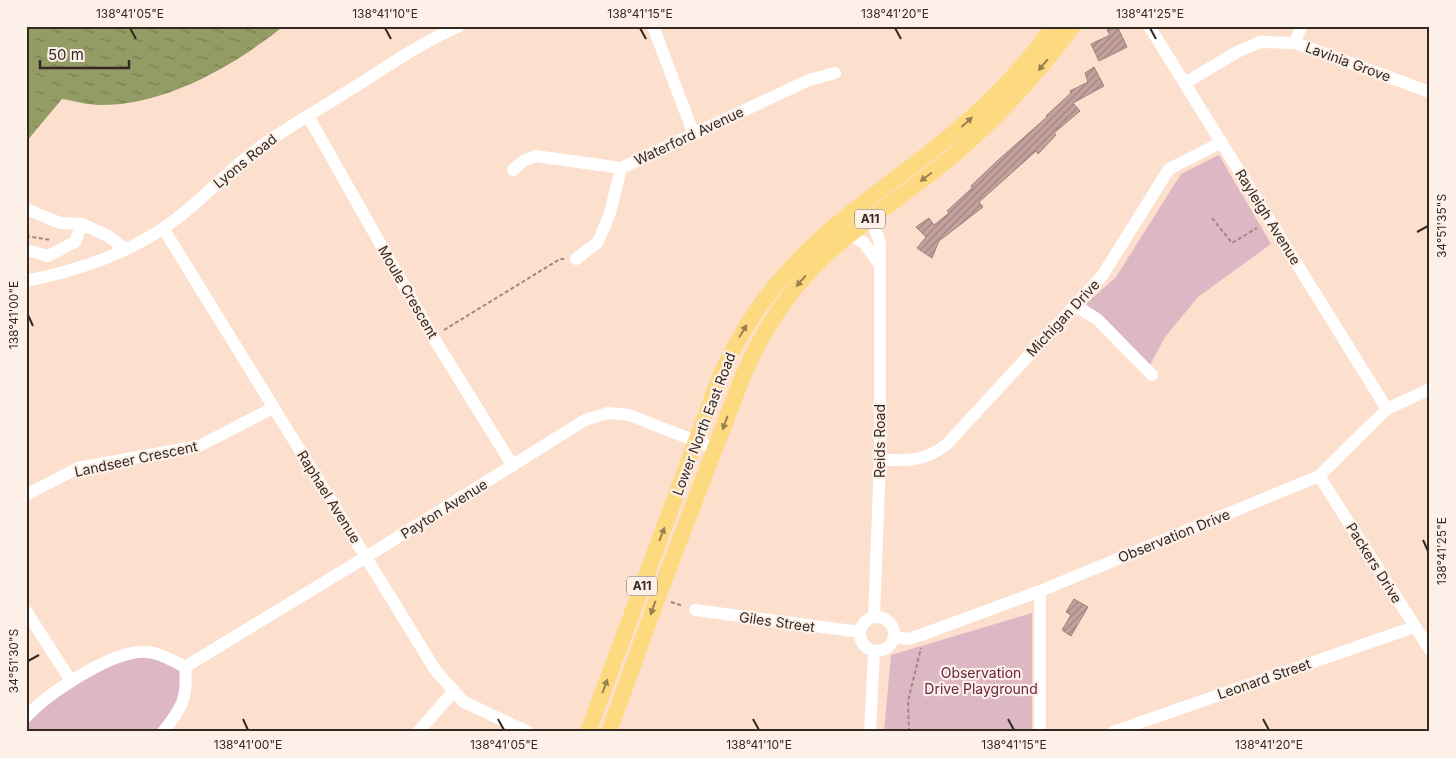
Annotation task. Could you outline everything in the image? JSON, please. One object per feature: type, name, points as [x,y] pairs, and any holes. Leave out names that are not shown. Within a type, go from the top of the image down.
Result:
[{"type":"main road","name":"Lower North East Road","points":[[588,732],[728,359],[762,302],[801,257],[860,206],[944,141],[978,111],[1021,67],[1054,26]]},
{"type":"main road","name":"Lower North East Road","points":[[609,732],[657,599],[743,376],[771,321],[809,272],[849,235],[932,173],[984,128],[1028,82],[1073,26]]},
{"type":"street","name":"Lyons Road","points":[[26,281],[77,270],[125,249],[164,228],[257,149],[422,45],[459,26]]},
{"type":"street","points":[[653,26],[694,135]]},
{"type":"street","name":"Rayleigh Avenue","points":[[1149,26],[1387,409]]},
{"type":"street","points":[[1296,42],[1301,26]]},
{"type":"street","name":"Lavinia Grove","points":[[1185,83],[1237,52],[1260,42],[1296,42],[1430,92]]},
{"type":"street","name":"Waterford Avenue","points":[[513,170],[523,161],[536,156],[621,168],[809,80],[835,73]]},
{"type":"street","name":"Moule Crescent","points":[[308,116],[433,337],[513,466]]},
{"type":"street","name":"Michigan Drive","points":[[880,460],[911,460],[931,456],[946,444],[1102,276],[1168,169],[1222,142]]},
{"type":"street","points":[[576,259],[598,242],[610,213],[621,168]]},
{"type":"street","name":"Reids Road","points":[[860,206],[870,219],[880,243],[880,460],[874,617]]},
{"type":"street","points":[[26,209],[60,223],[82,224],[108,236],[125,249]]},
{"type":"street","points":[[26,250],[48,256],[75,242],[82,224]]},
{"type":"street","name":"Raphael Avenue","points":[[164,228],[272,408],[436,671],[453,692],[470,706],[528,732]]},
{"type":"street","points":[[849,235],[864,243],[880,265]]},
{"type":"street","points":[[1074,305],[1097,319],[1152,375]]},
{"type":"street","name":"Observation Drive","points":[[894,637],[908,639],[921,635],[1040,591],[1319,476],[1387,409],[1430,389]]},
{"type":"street","name":"Landseer Crescent","points":[[26,495],[78,468],[199,446],[272,408]]},
{"type":"street","name":"Payton Avenue","points":[[184,667],[366,557],[585,420],[608,413],[629,415],[716,448]]},
{"type":"street","name":"Packers Drive","points":[[1319,476],[1430,650]]},
{"type":"street","points":[[1040,591],[1040,732]]},
{"type":"street","name":"Giles Street","points":[[695,610],[860,632]]},
{"type":"street","points":[[26,611],[72,681]]},
{"type":"street","points":[[874,617],[886,619],[890,623],[894,637],[887,648],[874,651],[863,644],[860,632],[863,624],[874,617]]},
{"type":"street","name":"Leonard Street","points":[[1113,732],[1414,626]]},
{"type":"street","points":[[26,717],[72,681],[116,657],[139,651],[162,655],[184,667],[187,689],[179,712],[163,732]]},
{"type":"street","points":[[870,732],[874,651]]},
{"type":"street","points":[[418,732],[453,692]]},
{"type":"path","points":[[1212,218],[1232,243],[1257,228]]},
{"type":"path","points":[[26,236],[54,240],[66,223]]},
{"type":"path","points":[[433,337],[560,259],[576,259]]},
{"type":"path","points":[[657,599],[695,610]]},
{"type":"path","points":[[909,732],[908,701],[919,664],[921,635]]},
{"type":"green space","points":[[1219,155],[1271,244],[1198,297],[1165,337],[1150,365],[1086,304],[1116,277],[1181,174]]},
{"type":"green space","name":"Observation Drive Playground","points":[[1032,613],[1032,732],[884,732],[891,655]]},
{"type":"green space","points":[[139,651],[185,667],[187,689],[163,732],[26,732],[26,717],[71,681]]},
{"type":"water","points":[[26,26],[284,26],[221,69],[174,91],[125,103],[100,105],[62,99],[26,142]]},
{"type":"building","points":[[1117,26],[1127,47],[1099,61],[1091,44],[1110,35],[1107,30]]},
{"type":"building","points":[[1094,67],[1104,86],[1073,103],[1080,111],[1054,133],[1056,135],[1038,154],[1036,151],[979,202],[983,207],[939,241],[932,258],[917,248],[926,237],[916,227],[929,218],[934,225],[949,213],[947,211],[972,188],[971,186],[1047,117],[1071,93],[1070,91],[1088,82],[1085,73]]},
{"type":"building","points":[[1074,599],[1088,607],[1071,636],[1062,630],[1071,615],[1066,612]]}]
